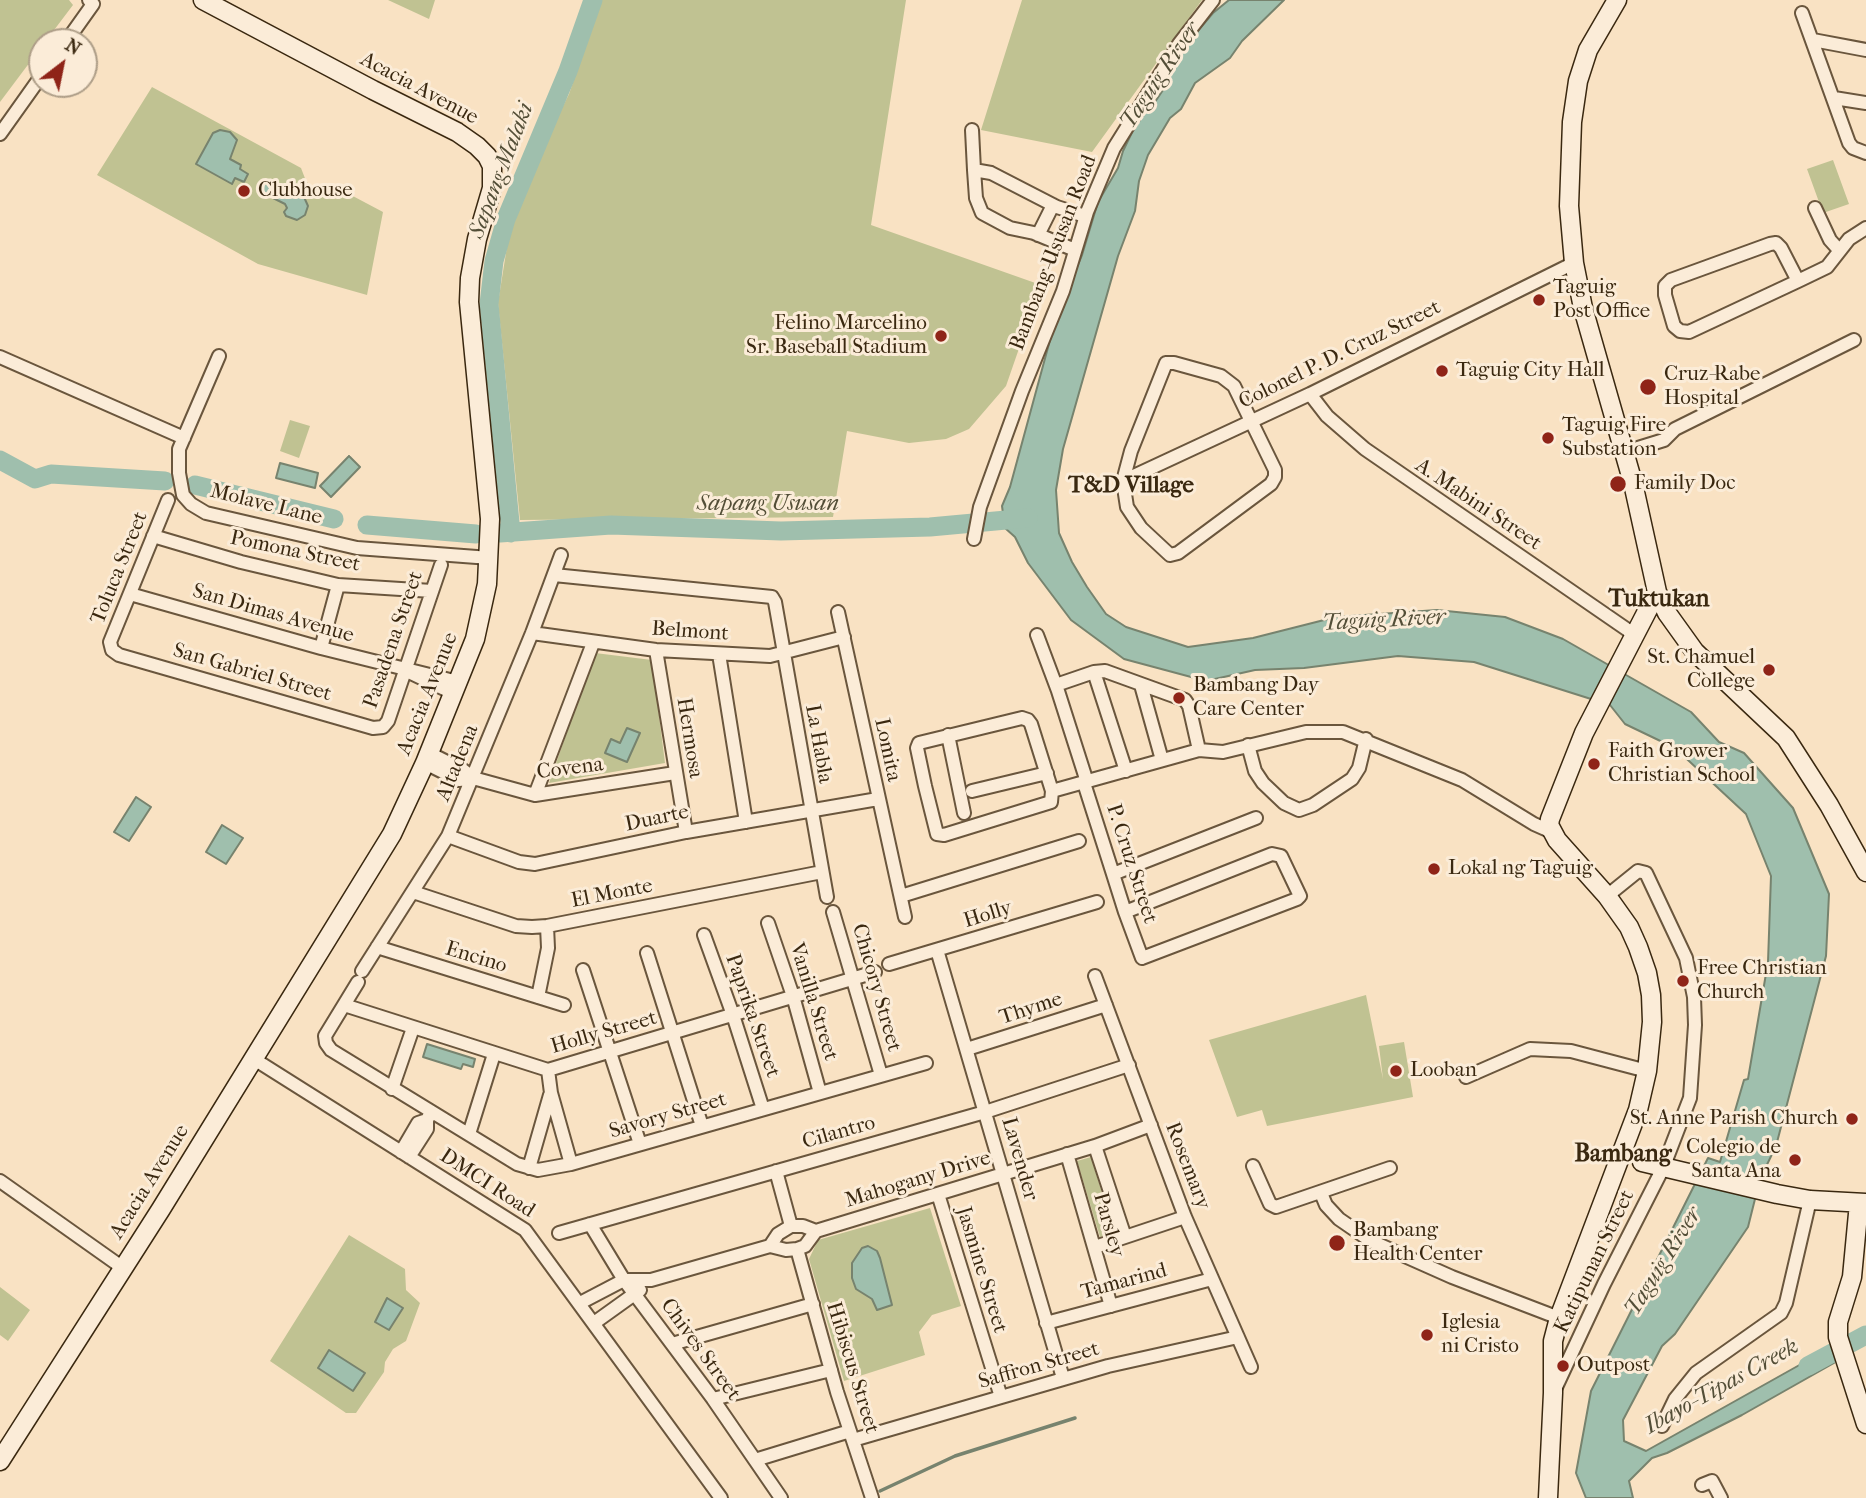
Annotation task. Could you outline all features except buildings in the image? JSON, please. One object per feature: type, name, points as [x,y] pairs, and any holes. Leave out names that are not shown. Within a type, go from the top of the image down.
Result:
[{"type":"main road","name":"Acacia Avenue","points":[[0,1461],[254,1059],[392,834],[456,688],[481,619],[491,519],[469,302],[470,278],[493,176],[492,166],[487,156],[457,132],[203,0]]},
{"type":"main road","points":[[1617,0],[1588,50],[1578,81],[1572,122],[1569,206],[1574,263],[1598,363],[1625,452],[1657,592],[1667,613],[1695,652],[1767,719],[1801,759],[1866,872]]},
{"type":"main road","points":[[1548,1498],[1553,1341],[1559,1318],[1631,1157],[1651,1046],[1651,995],[1647,973],[1629,927],[1549,825],[1551,810],[1584,733],[1657,592]]},
{"type":"main road","points":[[1631,1157],[1663,1168],[1777,1194],[1810,1200],[1863,1203],[1852,1277],[1838,1322],[1838,1337],[1866,1424]]},
{"type":"street","name":"Bambang-Ususan Road","points":[[975,534],[980,507],[1022,391],[1063,291],[1085,216],[1114,148],[1179,44],[1213,0]]},
{"type":"street","points":[[75,28],[91,2]]},
{"type":"street","points":[[1802,13],[1849,143],[1853,148],[1866,153]]},
{"type":"street","points":[[1812,40],[1866,50]]},
{"type":"street","points":[[0,134],[28,95]]},
{"type":"street","points":[[1834,98],[1866,103]]},
{"type":"street","points":[[972,130],[976,198],[982,213],[1010,228],[1038,235],[1075,250]]},
{"type":"street","points":[[974,170],[991,173],[1053,205],[1085,216]]},
{"type":"street","points":[[1038,235],[1053,205]]},
{"type":"street","points":[[1815,208],[1830,240],[1839,250]]},
{"type":"street","points":[[1798,281],[1776,243],[1671,280],[1665,286],[1665,295],[1674,326],[1680,331],[1689,332],[1798,281],[1826,267],[1856,233],[1866,228]]},
{"type":"street","name":"Colonel P. D. Cruz Street","points":[[1123,481],[1310,394],[1574,263]]},
{"type":"street","points":[[1625,452],[1664,440],[1675,429],[1854,340]]},
{"type":"street","name":"Molave Lane","points":[[219,356],[179,449],[183,495],[191,504],[206,513],[358,548],[489,558]]},
{"type":"street","points":[[0,357],[184,438]]},
{"type":"street","points":[[1166,363],[1174,363],[1228,380],[1234,386],[1251,420],[1276,477],[1271,484],[1178,553],[1170,555],[1141,528],[1127,507],[1123,481],[1131,451],[1166,363]]},
{"type":"street","name":"A. Mabini Street","points":[[1310,394],[1327,416],[1376,457],[1635,635]]},
{"type":"street","name":"Toluca Street","points":[[112,650],[110,642],[168,500]]},
{"type":"street","name":"Pomona Street","points":[[153,536],[241,562],[338,585],[432,591]]},
{"type":"street","name":"Altadena","points":[[392,1089],[331,1050],[325,1036],[377,947],[448,836],[532,633],[561,555]]},
{"type":"street","name":"Pasadena Street","points":[[383,727],[388,721],[441,565]]},
{"type":"street","name":"La Habla","points":[[554,575],[772,597],[827,897]]},
{"type":"street","points":[[321,648],[338,585]]},
{"type":"street","name":"San Dimas Avenue","points":[[130,594],[406,670],[456,688]]},
{"type":"street","name":"Lomita","points":[[838,612],[905,917]]},
{"type":"street","name":"Belmont","points":[[532,633],[656,650],[770,656],[844,637]]},
{"type":"street","name":"P. Cruz Street","points":[[1037,635],[1056,685],[1113,874],[1125,912],[1142,958],[1297,900],[1300,896],[1281,856],[1272,854],[1125,912]]},
{"type":"street","points":[[535,795],[593,643]]},
{"type":"street","name":"San Gabriel Street","points":[[112,650],[132,659],[373,728],[383,727]]},
{"type":"street","name":"Hermosa","points":[[656,650],[686,832]]},
{"type":"street","points":[[719,654],[746,822]]},
{"type":"street","points":[[1056,685],[1105,671],[1185,700],[1189,706],[1199,750]]},
{"type":"street","points":[[1094,672],[1126,771]]},
{"type":"street","points":[[1141,685],[1163,760]]},
{"type":"street","points":[[1025,719],[1031,724],[1047,773],[1052,791],[1051,802],[944,835],[937,834],[918,748],[922,741],[948,735],[1025,719]]},
{"type":"street","points":[[1052,791],[1199,750],[1223,752],[1306,732],[1343,732],[1462,780],[1552,832]]},
{"type":"street","points":[[948,735],[964,813]]},
{"type":"street","points":[[1248,745],[1255,771],[1263,782],[1284,803],[1299,810],[1313,805],[1352,779],[1359,768],[1366,740]]},
{"type":"street","name":"Covena","points":[[427,758],[472,778],[535,795],[675,773]]},
{"type":"street","points":[[972,791],[1047,773]]},
{"type":"street","name":"Duarte","points":[[448,836],[519,862],[536,864],[686,832],[878,799]]},
{"type":"street","points":[[1113,874],[1256,818]]},
{"type":"street","points":[[901,896],[1079,841]]},
{"type":"street","name":"El Monte","points":[[413,892],[516,926],[547,926],[822,872]]},
{"type":"street","name":"Katipunan Street","points":[[1553,1392],[1604,1283],[1663,1168],[1690,1098],[1695,1042],[1694,997],[1686,958],[1646,873],[1638,872],[1607,896]]},
{"type":"street","name":"Holly","points":[[889,964],[1097,902]]},
{"type":"street","name":"Chicory Street","points":[[833,912],[881,1075]]},
{"type":"street","name":"Vanilla Street","points":[[768,923],[793,996],[820,1093]]},
{"type":"street","points":[[538,997],[548,948],[547,926]]},
{"type":"street","name":"Paprika Street","points":[[704,935],[763,1109]]},
{"type":"street","name":"Encino","points":[[377,947],[564,1005]]},
{"type":"street","name":"Lavender","points":[[937,950],[1063,1378]]},
{"type":"street","points":[[647,953],[702,1126]]},
{"type":"street","points":[[583,970],[640,1144]]},
{"type":"street","name":"Holly Street","points":[[344,1005],[548,1070],[875,972]]},
{"type":"street","name":"Rosemary","points":[[1095,976],[1185,1217],[1251,1367]]},
{"type":"street","name":"Thyme","points":[[967,1049],[1106,1005]]},
{"type":"street","points":[[413,1028],[392,1089],[429,1116],[469,1134],[517,1164],[529,1168],[551,1093]]},
{"type":"street","points":[[1466,1077],[1530,1049],[1571,1051],[1647,1071]]},
{"type":"street","points":[[469,1134],[494,1054]]},
{"type":"street","name":"DMCI Road","points":[[254,1059],[525,1230],[722,1498]]},
{"type":"street","name":"Savory Street","points":[[529,1168],[538,1170],[571,1164],[926,1063]]},
{"type":"street","name":"Cilantro","points":[[559,1233],[985,1112],[1129,1065]]},
{"type":"street","points":[[548,1070],[551,1093],[571,1164]]},
{"type":"street","points":[[405,1154],[415,1139],[418,1124],[429,1116]]},
{"type":"street","name":"Mahogany Drive","points":[[816,1231],[1095,1146],[1151,1125]]},
{"type":"street","points":[[1095,1146],[1125,1237]]},
{"type":"street","name":"Parsley","points":[[1067,1154],[1111,1306]]},
{"type":"street","points":[[1253,1166],[1273,1207],[1390,1168]]},
{"type":"street","points":[[776,1171],[791,1226]]},
{"type":"street","points":[[0,1181],[121,1271]]},
{"type":"street","points":[[0,1191],[121,1271]]},
{"type":"street","points":[[1321,1193],[1326,1206],[1339,1219],[1371,1241],[1452,1277],[1559,1318]]},
{"type":"street","name":"Jasmine Street","points":[[938,1194],[1001,1397]]},
{"type":"street","points":[[1662,1426],[1675,1399],[1696,1373],[1781,1313],[1786,1303],[1810,1200]]},
{"type":"street","points":[[1095,1247],[1185,1217]]},
{"type":"street","name":"Chives Street","points":[[590,1224],[624,1280],[713,1399],[781,1498]]},
{"type":"street","points":[[580,1303],[624,1280],[651,1280],[770,1245],[786,1250],[797,1249],[809,1242],[816,1231],[803,1226],[791,1226],[778,1234],[770,1245]]},
{"type":"street","name":"Hibiscus Street","points":[[797,1249],[831,1370],[872,1498]]},
{"type":"street","name":"Tamarind","points":[[1046,1323],[1212,1279]]},
{"type":"street","points":[[594,1323],[635,1295],[651,1280]]},
{"type":"street","points":[[672,1344],[813,1304]]},
{"type":"street","name":"Saffron Street","points":[[755,1460],[1001,1397],[1063,1378],[1238,1337]]},
{"type":"street","points":[[713,1399],[831,1370]]},
{"type":"street","points":[[1702,1485],[1712,1481],[1721,1498]]},
{"type":"shaded area","points":[[0,0],[69,0],[73,5],[56,28],[28,28],[28,65],[0,102]]},
{"type":"shaded area","points":[[388,0],[435,0],[429,19]]},
{"type":"shaded area","points":[[601,0],[906,0],[871,225],[1041,285],[1006,386],[969,429],[946,439],[909,443],[847,431],[833,517],[520,520],[498,303],[509,234],[538,156],[569,94]]},
{"type":"shaded area","points":[[1022,0],[1202,0],[1092,152],[981,130]]},
{"type":"shaded area","points":[[152,87],[301,168],[311,186],[320,188],[332,185],[383,212],[367,295],[258,264],[97,175]]},
{"type":"shaded area","points":[[1833,160],[1849,204],[1823,213],[1807,169]]},
{"type":"shaded area","points":[[290,420],[310,426],[299,458],[280,451]]},
{"type":"shaded area","points":[[595,653],[652,660],[665,763],[549,783]]},
{"type":"shaded area","points":[[1366,995],[1383,1079],[1379,1046],[1404,1042],[1413,1097],[1267,1126],[1262,1110],[1237,1117],[1209,1040]]},
{"type":"shaded area","points":[[1091,1157],[1114,1232],[1100,1237],[1077,1161]]},
{"type":"shaded area","points":[[930,1208],[961,1306],[932,1315],[919,1332],[925,1355],[844,1381],[809,1259],[818,1240]]},
{"type":"shaded area","points":[[349,1235],[405,1269],[406,1290],[420,1303],[406,1341],[393,1349],[385,1362],[384,1372],[356,1413],[346,1413],[270,1361]]},
{"type":"shaded area","points":[[0,1287],[30,1310],[8,1341],[0,1335]]},
{"type":"water","name":"Taguig River","points":[[1229,0],[1284,0],[1242,41],[1230,58],[1195,83],[1181,109],[1170,118],[1148,155],[1139,181],[1135,211],[1118,256],[1063,449],[1056,490],[1059,533],[1087,587],[1106,614],[1126,627],[1188,647],[1253,638],[1336,617],[1437,610],[1505,617],[1563,639],[1691,712],[1719,742],[1744,753],[1793,808],[1829,894],[1826,956],[1776,1146],[1760,1179],[1748,1227],[1675,1334],[1662,1346],[1623,1420],[1624,1441],[1646,1451],[1828,1349],[1834,1363],[1742,1415],[1652,1458],[1629,1481],[1633,1498],[1586,1498],[1576,1473],[1591,1391],[1708,1158],[1720,1162],[1744,1080],[1748,1079],[1768,962],[1771,876],[1746,814],[1675,748],[1625,724],[1610,705],[1474,662],[1398,656],[1304,668],[1255,670],[1206,681],[1124,659],[1071,620],[1028,563],[1015,537],[1005,528],[1002,506],[1010,487],[1056,318],[1082,255],[1098,202],[1118,168],[1140,116],[1163,90],[1173,60],[1213,13]]},
{"type":"water","points":[[220,130],[230,132],[237,140],[230,159],[241,165],[240,169],[248,174],[244,182],[235,178],[232,184],[196,164],[213,133]]},
{"type":"water","points":[[264,182],[286,195],[295,193],[304,197],[308,206],[305,215],[297,220],[286,216],[285,204],[259,191]]},
{"type":"water","points":[[349,456],[360,467],[331,497],[320,486]]},
{"type":"water","points":[[280,463],[318,473],[315,488],[276,478]]},
{"type":"water","points":[[627,728],[640,733],[627,762],[605,753],[611,739],[620,743]]},
{"type":"water","points":[[136,797],[151,807],[129,841],[114,832]]},
{"type":"water","points":[[222,825],[243,838],[226,864],[206,852]]},
{"type":"water","points":[[427,1044],[475,1059],[473,1067],[463,1064],[461,1069],[423,1057]]},
{"type":"water","points":[[868,1246],[877,1251],[880,1258],[892,1305],[877,1310],[872,1299],[856,1289],[852,1278],[852,1263],[862,1248]]},
{"type":"water","points":[[387,1298],[403,1308],[389,1330],[375,1322]]},
{"type":"water","points":[[329,1350],[365,1373],[353,1391],[318,1368]]},
{"type":"waterway","name":"Sapang Malaki","points":[[511,533],[489,304],[494,261],[506,219],[568,71],[593,0]]},
{"type":"waterway","name":"Sapang Ususan","points":[[0,460],[35,479],[51,474],[165,481]]},
{"type":"waterway","name":"Sapang Ususan","points":[[195,485],[334,519]]},
{"type":"waterway","name":"Sapang Ususan","points":[[500,533],[611,525],[781,531],[930,527],[1028,518]]},
{"type":"waterway","name":"Sapang Ususan","points":[[367,525],[476,534]]},
{"type":"waterway","name":"Ibayo-Tipas Creek","points":[[1808,1366],[1866,1335]]},
{"type":"waterway","points":[[880,1491],[955,1456],[1075,1418]]},
{"type":"place","name":"Clubhouse","points":[[244,191]]},
{"type":"place","name":"Taguig Post Office","points":[[1539,300]]},
{"type":"place","name":"Felino Marcelino Sr. Baseball Stadium","points":[[941,336]]},
{"type":"place","name":"Taguig City Hall","points":[[1442,371]]},
{"type":"place","name":"Cruz-Rabe Hospital","points":[[1648,387]]},
{"type":"place","name":"Taguig Fire Substation","points":[[1548,438]]},
{"type":"place","name":"Family Doc","points":[[1618,484]]},
{"type":"place","name":"St. Chamuel College","points":[[1769,670]]},
{"type":"place","name":"Bambang Day Care Center","points":[[1179,698]]},
{"type":"place","name":"Faith Grower Christian School","points":[[1594,764]]},
{"type":"place","name":"Lokal ng Taguig","points":[[1434,869]]},
{"type":"place","name":"Free Christian Church","points":[[1683,981]]},
{"type":"place","name":"Looban","points":[[1396,1071]]},
{"type":"place","name":"St. Anne Parish Church","points":[[1852,1119]]},
{"type":"place","name":"Colegio de Santa Ana","points":[[1795,1160]]},
{"type":"place","name":"Bambang Health Center","points":[[1337,1243]]},
{"type":"place","name":"Iglesia ni Cristo","points":[[1427,1335]]},
{"type":"place","name":"Outpost","points":[[1563,1366]]},
{"type":"district","name":"T&D Village","points":[[1131,486]]},
{"type":"district","name":"Tuktukan","points":[[1659,600]]},
{"type":"district","name":"Bambang","points":[[1623,1155]]}]
